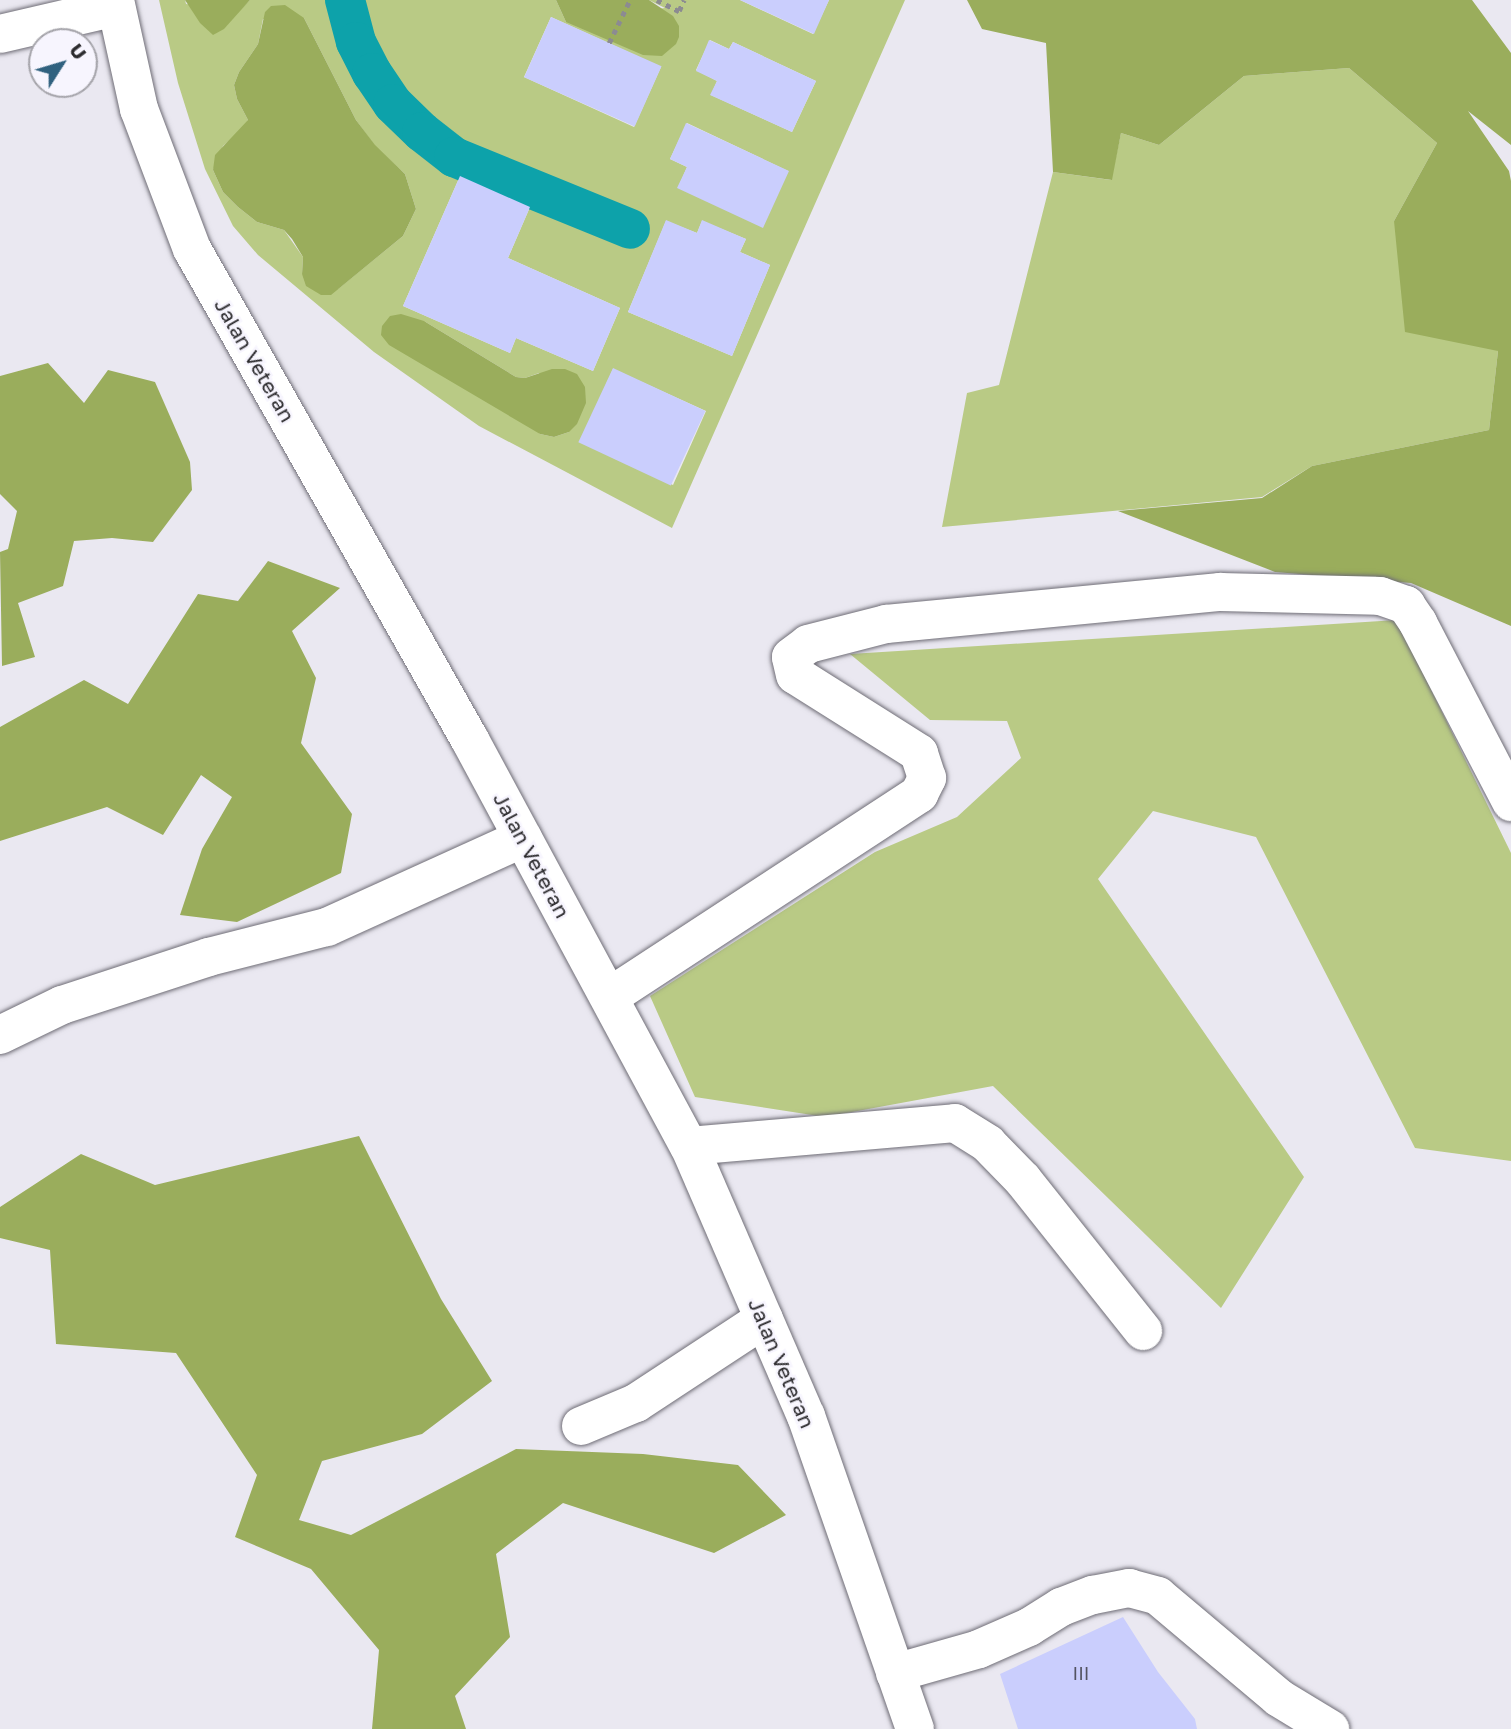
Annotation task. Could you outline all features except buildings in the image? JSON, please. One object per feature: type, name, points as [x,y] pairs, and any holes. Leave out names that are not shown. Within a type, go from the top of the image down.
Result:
[{"type":"street","points":[[0,34],[115,3]]},
{"type":"street","name":"Jalan Veteran","points":[[115,3],[139,109],[192,249],[523,838],[689,1146],[806,1416],[915,1729]]},
{"type":"street","points":[[609,997],[919,794],[927,778],[919,753],[795,674],[791,656],[808,644],[886,624],[1220,592],[1380,596],[1406,606],[1418,623],[1511,802]]},
{"type":"street","points":[[0,1035],[62,1005],[209,957],[327,927],[523,838]]},
{"type":"street","points":[[689,1146],[955,1123],[988,1144],[1023,1180],[1143,1331]]},
{"type":"street","points":[[581,1426],[636,1403],[764,1319]]},
{"type":"street","points":[[895,1672],[979,1648],[1029,1627],[1061,1607],[1093,1595],[1129,1588],[1158,1596],[1279,1698],[1330,1729]]},
{"type":"path","points":[[609,43],[630,0]]},
{"type":"path","points":[[657,0],[679,11],[684,0]]},
{"type":"green space","points":[[159,0],[185,0],[186,4],[240,10],[250,0],[556,0],[566,22],[665,8],[649,0],[740,0],[813,34],[829,0],[905,0],[672,528],[479,426],[374,352],[258,255],[233,226],[205,169],[178,83]],"holes":[[[551,17],[661,67],[634,127],[524,77]],[[304,18],[356,120],[375,146],[405,174],[416,209],[403,236],[338,289],[302,274],[303,257],[284,230],[257,222],[238,207],[223,192],[213,170],[223,146],[246,126],[248,120],[237,99],[234,85],[239,72],[258,44],[263,19]],[[710,40],[729,49],[733,42],[816,81],[792,132],[711,95],[717,81],[696,70]],[[687,123],[788,171],[678,188],[687,167],[670,159]],[[460,176],[530,207],[508,258],[620,308],[593,371],[516,338],[510,353],[403,306]],[[666,221],[697,233],[702,221],[746,239],[740,252],[770,265],[732,356],[628,312]],[[424,321],[516,377],[525,378],[539,373],[569,432],[554,437],[540,434]],[[613,369],[706,411],[673,485],[580,442]]]},
{"type":"green space","points":[[185,0],[250,0],[224,29],[213,35],[200,23]]},
{"type":"green space","points":[[556,0],[649,0],[673,16],[679,26],[679,37],[676,44],[662,56],[643,55],[566,22]]},
{"type":"green space","points":[[967,0],[1472,0],[1511,53],[1511,145],[1468,111],[1509,171],[1511,181],[1511,626],[1411,583],[1275,572],[1118,511],[1262,498],[1312,466],[1489,430],[1498,351],[1405,332],[1394,221],[1437,143],[1349,68],[1244,76],[1159,145],[1121,133],[1112,180],[1053,172],[1046,43],[982,29]]},
{"type":"green space","points":[[285,5],[304,18],[356,120],[375,145],[405,174],[416,209],[403,236],[331,295],[321,295],[306,286],[302,274],[303,257],[292,239],[284,230],[257,222],[238,207],[223,192],[213,170],[215,155],[248,120],[237,99],[234,85],[239,72],[258,44],[265,12],[271,6]]},
{"type":"green space","points":[[1349,68],[1437,143],[1394,221],[1498,351],[1489,430],[1312,466],[1262,497],[942,527],[967,393],[999,385],[1053,172],[1111,180],[1121,133],[1159,145],[1244,76]]},
{"type":"green space","points":[[401,314],[424,321],[516,377],[525,378],[552,369],[565,369],[577,374],[585,387],[586,403],[577,424],[569,432],[554,437],[540,434],[389,345],[381,335],[382,326],[390,316]]},
{"type":"green space","points":[[48,363],[84,403],[108,370],[155,382],[190,462],[192,490],[153,542],[112,538],[74,541],[63,586],[18,603],[35,657],[2,666],[0,552],[8,549],[17,511],[0,494],[0,376]]},
{"type":"green space","points":[[268,561],[340,588],[292,631],[316,678],[301,743],[352,814],[341,873],[237,922],[180,915],[202,849],[232,797],[201,775],[163,835],[107,807],[0,841],[0,727],[84,680],[128,704],[198,594],[238,601]]},
{"type":"green space","points":[[1397,620],[1511,853],[1511,1161],[1415,1148],[1256,837],[1153,811],[1098,879],[1304,1177],[1221,1308],[993,1086],[825,1117],[695,1097],[650,996],[875,852],[957,817],[1021,758],[1007,721],[930,720],[850,654]]},
{"type":"green space","points":[[359,1136],[441,1299],[492,1381],[422,1434],[322,1461],[299,1520],[351,1535],[516,1449],[643,1454],[738,1465],[786,1515],[714,1553],[563,1503],[496,1554],[510,1637],[455,1696],[466,1729],[372,1729],[379,1650],[311,1569],[235,1537],[257,1475],[176,1353],[56,1344],[50,1250],[0,1238],[0,1207],[81,1154],[155,1185]]},
{"type":"waterway","points":[[345,0],[356,42],[372,73],[393,104],[422,132],[454,157],[630,229]]}]
